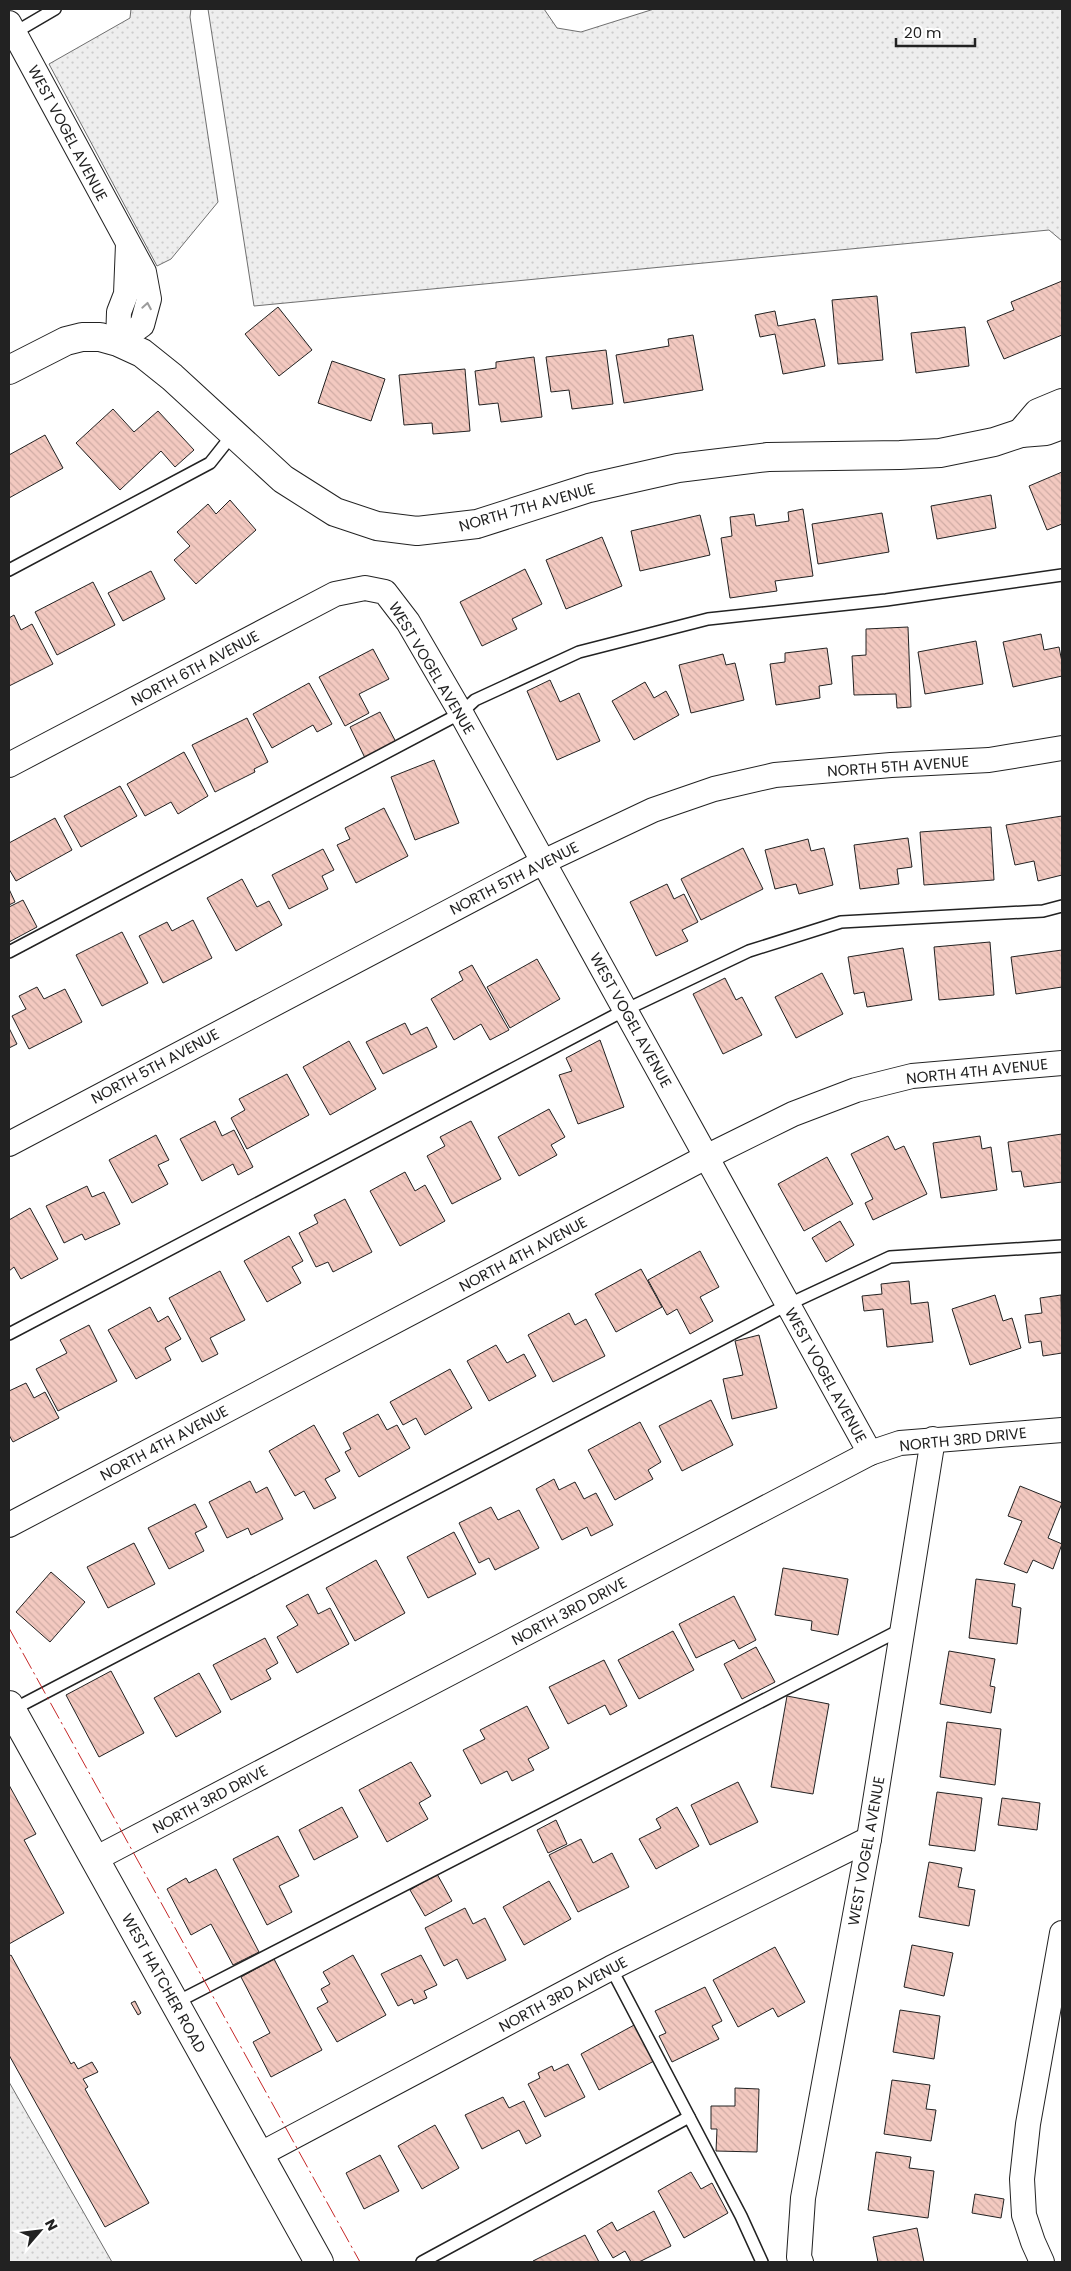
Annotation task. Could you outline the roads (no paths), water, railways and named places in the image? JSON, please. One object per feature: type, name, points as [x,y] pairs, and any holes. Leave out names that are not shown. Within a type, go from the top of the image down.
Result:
[{"type":"street","name":"WEST VOGEL AVENUE","points":[[12,28],[128,244],[126,294],[119,312],[118,342]]},
{"type":"street","name":"NORTH 7TH AVENUE","points":[[9,370],[41,352],[74,338],[82,336],[100,337],[118,342],[142,353],[283,479],[335,512],[378,526],[417,531],[444,530],[477,524],[589,488],[678,468],[768,457],[900,455],[940,452],[994,442],[1021,432]]},
{"type":"street","points":[[1021,432],[1038,414],[1062,403]]},
{"type":"street","points":[[1021,432],[1046,431],[1062,425]]},
{"type":"street","name":"NORTH 6TH AVENUE","points":[[9,765],[335,594],[365,588],[385,592]]},
{"type":"street","name":"WEST VOGEL AVENUE","points":[[385,592],[408,622],[461,713],[870,1453]]},
{"type":"street","name":"NORTH 5TH AVENUE","points":[[9,1144],[543,862],[653,810],[714,789],[775,775],[891,765],[989,760],[1062,748]]},
{"type":"street","name":"NORTH 4TH AVENUE","points":[[9,1525],[706,1157],[793,1114],[856,1090],[912,1076],[1062,1063]]},
{"type":"street","name":"NORTH 3RD DRIVE","points":[[95,1859],[870,1453],[900,1443],[1062,1430]]},
{"type":"street","name":"WEST VOGEL AVENUE","points":[[793,2261],[869,1839],[933,1440]]},
{"type":"street","name":"WEST HATCHER ROAD","points":[[12,1716],[95,1859],[319,2262]]},
{"type":"street","name":"NORTH 3RD AVENUE","points":[[260,2155],[611,1968],[869,1839]]},
{"type":"street","points":[[1042,2262],[1024,2215],[1022,2179],[1028,2124],[1062,1933]]},
{"type":"lane","points":[[12,28],[55,9]]},
{"type":"lane","points":[[9,570],[210,463],[233,434]]},
{"type":"lane","points":[[9,952],[461,713],[475,700],[579,652],[708,619],[886,600],[1062,575]]},
{"type":"lane","points":[[9,1334],[625,1010],[749,951],[841,922],[1043,911],[1062,906]]},
{"type":"lane","points":[[12,1716],[787,1305],[890,1257],[1062,1246]]},
{"type":"lane","points":[[175,2003],[903,1628]]},
{"type":"lane","points":[[611,1968],[741,2216],[762,2262]]},
{"type":"lane","points":[[422,2262],[689,2117]]}]
